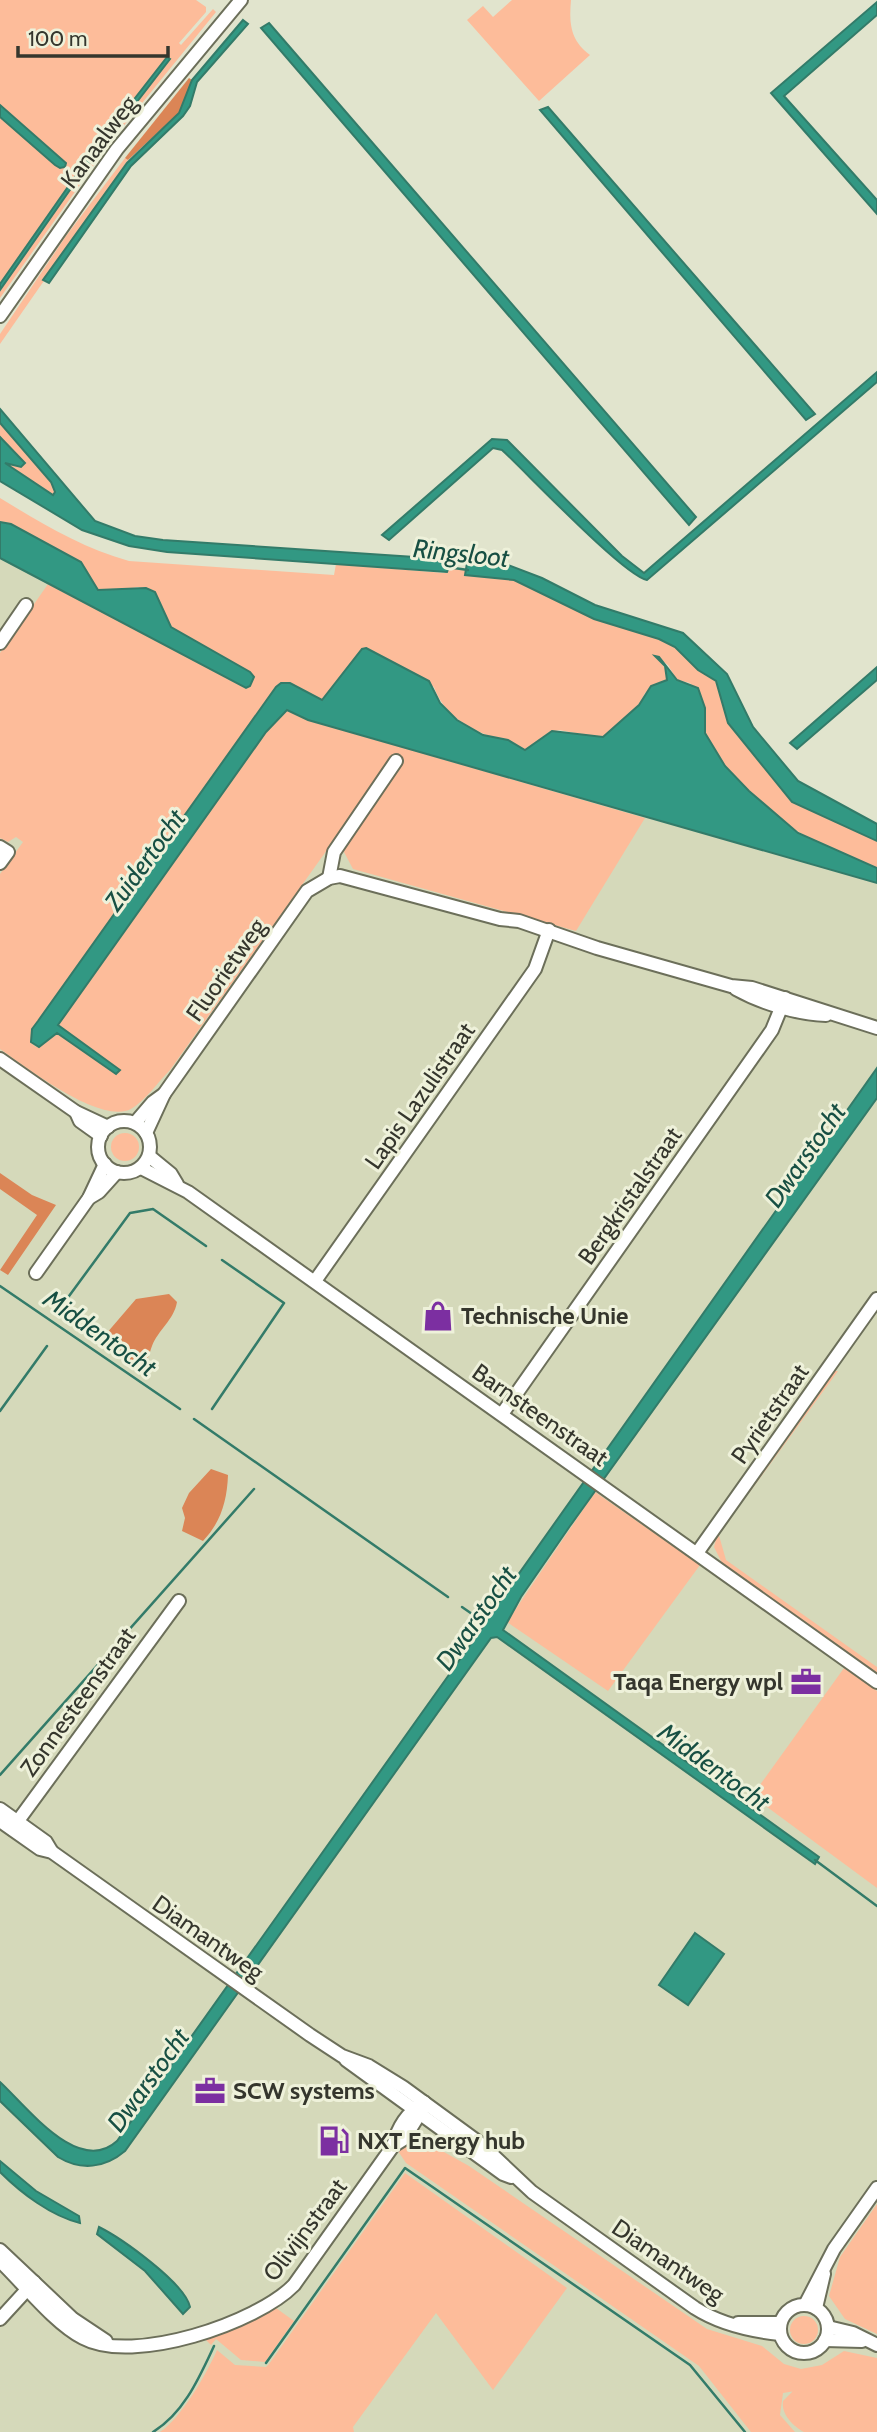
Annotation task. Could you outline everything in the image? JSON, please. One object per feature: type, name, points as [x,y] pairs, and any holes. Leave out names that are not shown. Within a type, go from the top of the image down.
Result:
[{"type":"street","name":"Kanaalweg","points":[[0,316],[117,149],[242,0]]},
{"type":"street","points":[[0,643],[26,606]]},
{"type":"street","points":[[396,761],[334,852],[329,878],[350,877],[731,986],[752,988],[783,1002],[877,1028]]},
{"type":"street","points":[[0,847],[8,852],[0,863]]},
{"type":"street","name":"Fluorietweg","points":[[135,1123],[164,1094],[307,891],[329,878]]},
{"type":"street","name":"Lapis Lazulistraat","points":[[315,1281],[535,969],[548,934]]},
{"type":"street","name":"Bergkristalstraat","points":[[502,1414],[772,1030],[783,1002]]},
{"type":"street","points":[[0,1059],[104,1132]]},
{"type":"street","name":"Fluorietweg","points":[[146,1133],[164,1094]]},
{"type":"street","points":[[119,1122],[135,1123],[146,1133],[151,1148],[149,1156],[141,1168],[129,1173],[117,1172],[105,1164],[98,1148],[104,1132],[119,1122]]},
{"type":"street","name":"Barnsteenstraat","points":[[149,1156],[171,1174],[177,1185]]},
{"type":"street","points":[[36,1273],[89,1198],[105,1164]]},
{"type":"street","name":"Barnsteenstraat","points":[[141,1168],[177,1185],[315,1281],[877,1682]]},
{"type":"street","points":[[89,1198],[99,1192],[117,1172]]},
{"type":"street","name":"Pyrietstraat","points":[[697,1553],[877,1300]]},
{"type":"street","name":"Zonnesteenstraat","points":[[15,1825],[179,1601]]},
{"type":"street","name":"Diamantweg","points":[[0,1809],[40,1849],[52,1852],[695,2308],[711,2318],[732,2324],[780,2329]]},
{"type":"street","name":"Diamantweg","points":[[0,1821],[15,1825]]},
{"type":"street","name":"Diamantweg","points":[[342,2056],[369,2066],[424,2102],[481,2144],[514,2179]]},
{"type":"street","name":"Olivijnstraat","points":[[0,2261],[83,2327],[112,2345],[149,2348],[214,2328],[276,2301],[300,2277],[393,2146],[396,2133],[417,2113],[424,2102]]},
{"type":"street","points":[[810,2306],[826,2263],[877,2188]]},
{"type":"street","name":"Olivijnstraat","points":[[0,2250],[31,2285]]},
{"type":"street","points":[[0,2319],[31,2285]]},
{"type":"street","points":[[810,2306],[825,2318],[826,2334],[815,2351],[800,2353],[787,2347],[780,2329],[789,2310],[810,2306]]},
{"type":"street","points":[[826,2334],[853,2333],[873,2343]]},
{"type":"shaded area","points":[[0,0],[196,0],[206,7],[206,12],[179,43],[181,45],[213,9],[216,12],[108,145],[0,298],[0,290],[79,177],[169,59],[167,57],[86,161],[0,284],[0,117],[55,165],[66,164],[0,105]]},
{"type":"shaded area","points":[[512,0],[571,0],[572,30],[578,43],[590,55],[539,101],[467,20],[483,6],[493,17]]},
{"type":"shaded area","points":[[189,78],[192,80],[179,113],[128,160],[125,158]]},
{"type":"shaded area","points":[[125,158],[128,160],[0,344],[0,334],[66,236]]},
{"type":"shaded area","points":[[0,423],[51,482],[55,489],[53,495],[5,463],[21,467],[25,463],[0,437]]},
{"type":"shaded area","points":[[0,498],[78,542],[129,561],[334,575],[336,564],[444,573],[449,567],[466,570],[466,575],[514,580],[594,619],[659,639],[675,647],[698,670],[716,681],[728,723],[792,802],[877,841],[877,868],[827,848],[779,819],[758,802],[721,761],[707,737],[705,710],[698,694],[690,683],[677,680],[668,665],[657,657],[667,671],[667,680],[645,693],[639,705],[602,738],[559,730],[548,733],[525,750],[460,721],[440,701],[434,687],[362,649],[322,700],[290,683],[248,726],[32,1029],[31,1043],[36,1047],[57,1033],[119,1071],[58,1025],[266,732],[287,710],[308,720],[645,818],[576,931],[353,869],[344,852],[347,841],[402,762],[394,756],[170,1070],[152,1091],[131,1109],[118,1112],[83,1102],[0,1049],[0,874],[23,842],[16,837],[8,842],[0,838],[0,653],[48,584],[245,688],[254,677],[250,672],[171,627],[161,604],[138,587],[111,592],[98,590],[81,562],[11,524],[0,522]]},
{"type":"shaded area","points":[[0,556],[877,874],[877,2432],[0,2432]]},
{"type":"shaded area","points":[[125,1133],[135,1137],[139,1147],[135,1157],[125,1161],[115,1157],[111,1147],[115,1137]]},
{"type":"shaded area","points":[[0,1173],[32,1195],[56,1205],[8,1275],[0,1270],[37,1215],[0,1189]]},
{"type":"shaded area","points":[[169,1294],[177,1302],[175,1308],[155,1340],[145,1363],[143,1366],[127,1359],[106,1334],[136,1299]]},
{"type":"shaded area","points":[[834,1371],[838,1371],[749,1493],[750,1489]]},
{"type":"shaded area","points":[[211,1469],[228,1475],[227,1485],[219,1519],[203,1541],[182,1531],[185,1518],[182,1508],[189,1493]]},
{"type":"shaded area","points":[[595,1492],[700,1565],[608,1691],[507,1622]]},
{"type":"shaded area","points":[[718,1532],[726,1560],[877,1667],[877,1674],[723,1565],[714,1547]]},
{"type":"shaded area","points":[[844,1668],[877,1691],[877,1888],[752,1796]]},
{"type":"shaded area","points":[[407,2140],[435,2147],[469,2166],[707,2329],[762,2346],[784,2364],[801,2369],[822,2365],[844,2351],[877,2358],[877,2432],[804,2432],[792,2423],[784,2410],[783,2401],[793,2391],[783,2393],[780,2415],[795,2432],[751,2432],[699,2366],[406,2163],[398,2151]]},
{"type":"shaded area","points":[[405,2173],[567,2288],[493,2390],[436,2313],[353,2427],[354,2432],[160,2432],[185,2406],[217,2350],[235,2365],[266,2367],[269,2364]]},
{"type":"shaded area","points":[[877,2204],[877,2334],[845,2319],[829,2296],[840,2257]]},
{"type":"shaded area","points":[[276,2308],[294,2321],[265,2362],[241,2360],[216,2339],[211,2345],[203,2337]]},
{"type":"shaded area","points":[[804,2316],[814,2320],[818,2330],[814,2340],[804,2344],[794,2340],[790,2330],[794,2320]]},
{"type":"water","points":[[877,2],[877,15],[784,96],[877,200],[877,214],[771,93]]},
{"type":"water","points":[[243,20],[248,24],[197,82],[190,106],[183,116],[131,166],[49,283],[43,280],[127,163],[179,113],[192,80]]},
{"type":"water","points":[[269,23],[696,517],[689,525],[261,28]]},
{"type":"water","points":[[167,57],[170,59],[79,177],[0,290],[0,284],[86,161]]},
{"type":"water","points":[[0,105],[66,163],[65,167],[55,165],[0,117]]},
{"type":"water","points":[[548,107],[815,414],[806,420],[540,110]]},
{"type":"water","points":[[877,372],[877,382],[647,580],[618,561],[502,450],[493,448],[389,540],[382,535],[492,439],[507,440],[622,556],[644,573]]},
{"type":"water","points":[[0,409],[95,521],[135,536],[451,562],[447,572],[167,552],[129,546],[82,530],[0,481],[0,437],[25,463],[21,467],[5,463],[53,495],[55,492],[51,482],[0,423]]},
{"type":"water","points":[[0,522],[11,524],[81,562],[98,590],[146,588],[155,592],[171,627],[250,672],[254,677],[250,686],[246,688],[0,558]]},
{"type":"water","points":[[467,563],[508,565],[542,578],[595,605],[683,633],[727,674],[753,727],[798,781],[877,824],[877,841],[792,802],[728,723],[716,681],[698,670],[675,647],[659,639],[594,619],[514,580],[465,575]]},
{"type":"water","points":[[366,648],[429,681],[440,703],[457,720],[483,735],[508,740],[525,750],[552,731],[603,737],[639,705],[651,686],[667,680],[665,666],[655,656],[659,657],[677,680],[698,688],[705,708],[705,733],[725,766],[749,791],[798,833],[877,868],[877,883],[308,720],[287,710],[266,732],[58,1025],[120,1070],[116,1074],[57,1033],[39,1047],[31,1042],[32,1029],[276,687],[281,683],[290,683],[322,700],[362,649]]},
{"type":"water","points":[[877,667],[877,680],[797,749],[790,743]]},
{"type":"water","points":[[877,1068],[877,1098],[570,1526],[521,1597],[503,1630],[819,1857],[815,1864],[497,1637],[491,1638],[125,2151],[109,2161],[93,2166],[75,2164],[58,2157],[0,2101],[0,2082],[39,2121],[71,2145],[87,2150],[102,2150],[117,2141],[483,1627],[484,1619],[490,1611],[486,1603],[496,1606]]},
{"type":"water","points":[[695,1933],[724,1954],[688,2005],[659,1985]]},
{"type":"water","points":[[0,2161],[36,2191],[79,2216],[80,2223],[58,2215],[27,2196],[0,2172]]},
{"type":"water","points":[[99,2227],[165,2274],[186,2297],[190,2307],[183,2314],[145,2271],[97,2234]]},
{"type":"waterway","name":"Ringsloot","points":[[447,567],[468,570]]},
{"type":"waterway","points":[[61,1307],[130,1213],[153,1209],[206,1246]]},
{"type":"waterway","points":[[212,1409],[284,1303],[222,1260]]},
{"type":"waterway","name":"Middentocht","points":[[0,1286],[180,1409]]},
{"type":"waterway","points":[[0,1411],[47,1346]]},
{"type":"waterway","name":"Middentocht","points":[[194,1419],[448,1597]]},
{"type":"waterway","points":[[0,1775],[254,1489]]},
{"type":"waterway","name":"Middentocht","points":[[462,1607],[485,1623]]},
{"type":"waterway","name":"Middentocht","points":[[815,1860],[877,1906]]},
{"type":"waterway","points":[[266,2363],[405,2168],[690,2365],[745,2432]]},
{"type":"waterway","points":[[153,2432],[182,2405],[214,2346]]},
{"type":"place","name":"Technische Unie","points":[[438,1316]]},
{"type":"place","name":"Taqa Energy wpl","points":[[806,1682]]},
{"type":"place","name":"SCW systems","points":[[210,2091]]},
{"type":"place","name":"NXT Energy hub","points":[[334,2141]]},
{"type":"water label","name":"Zuidertocht","points":[[145,860]]},
{"type":"water label","name":"Dwarstocht","points":[[805,1155]]},
{"type":"water label","name":"Dwarstocht","points":[[476,1618]]},
{"type":"water label","name":"Dwarstocht","points":[[148,2080]]}]
